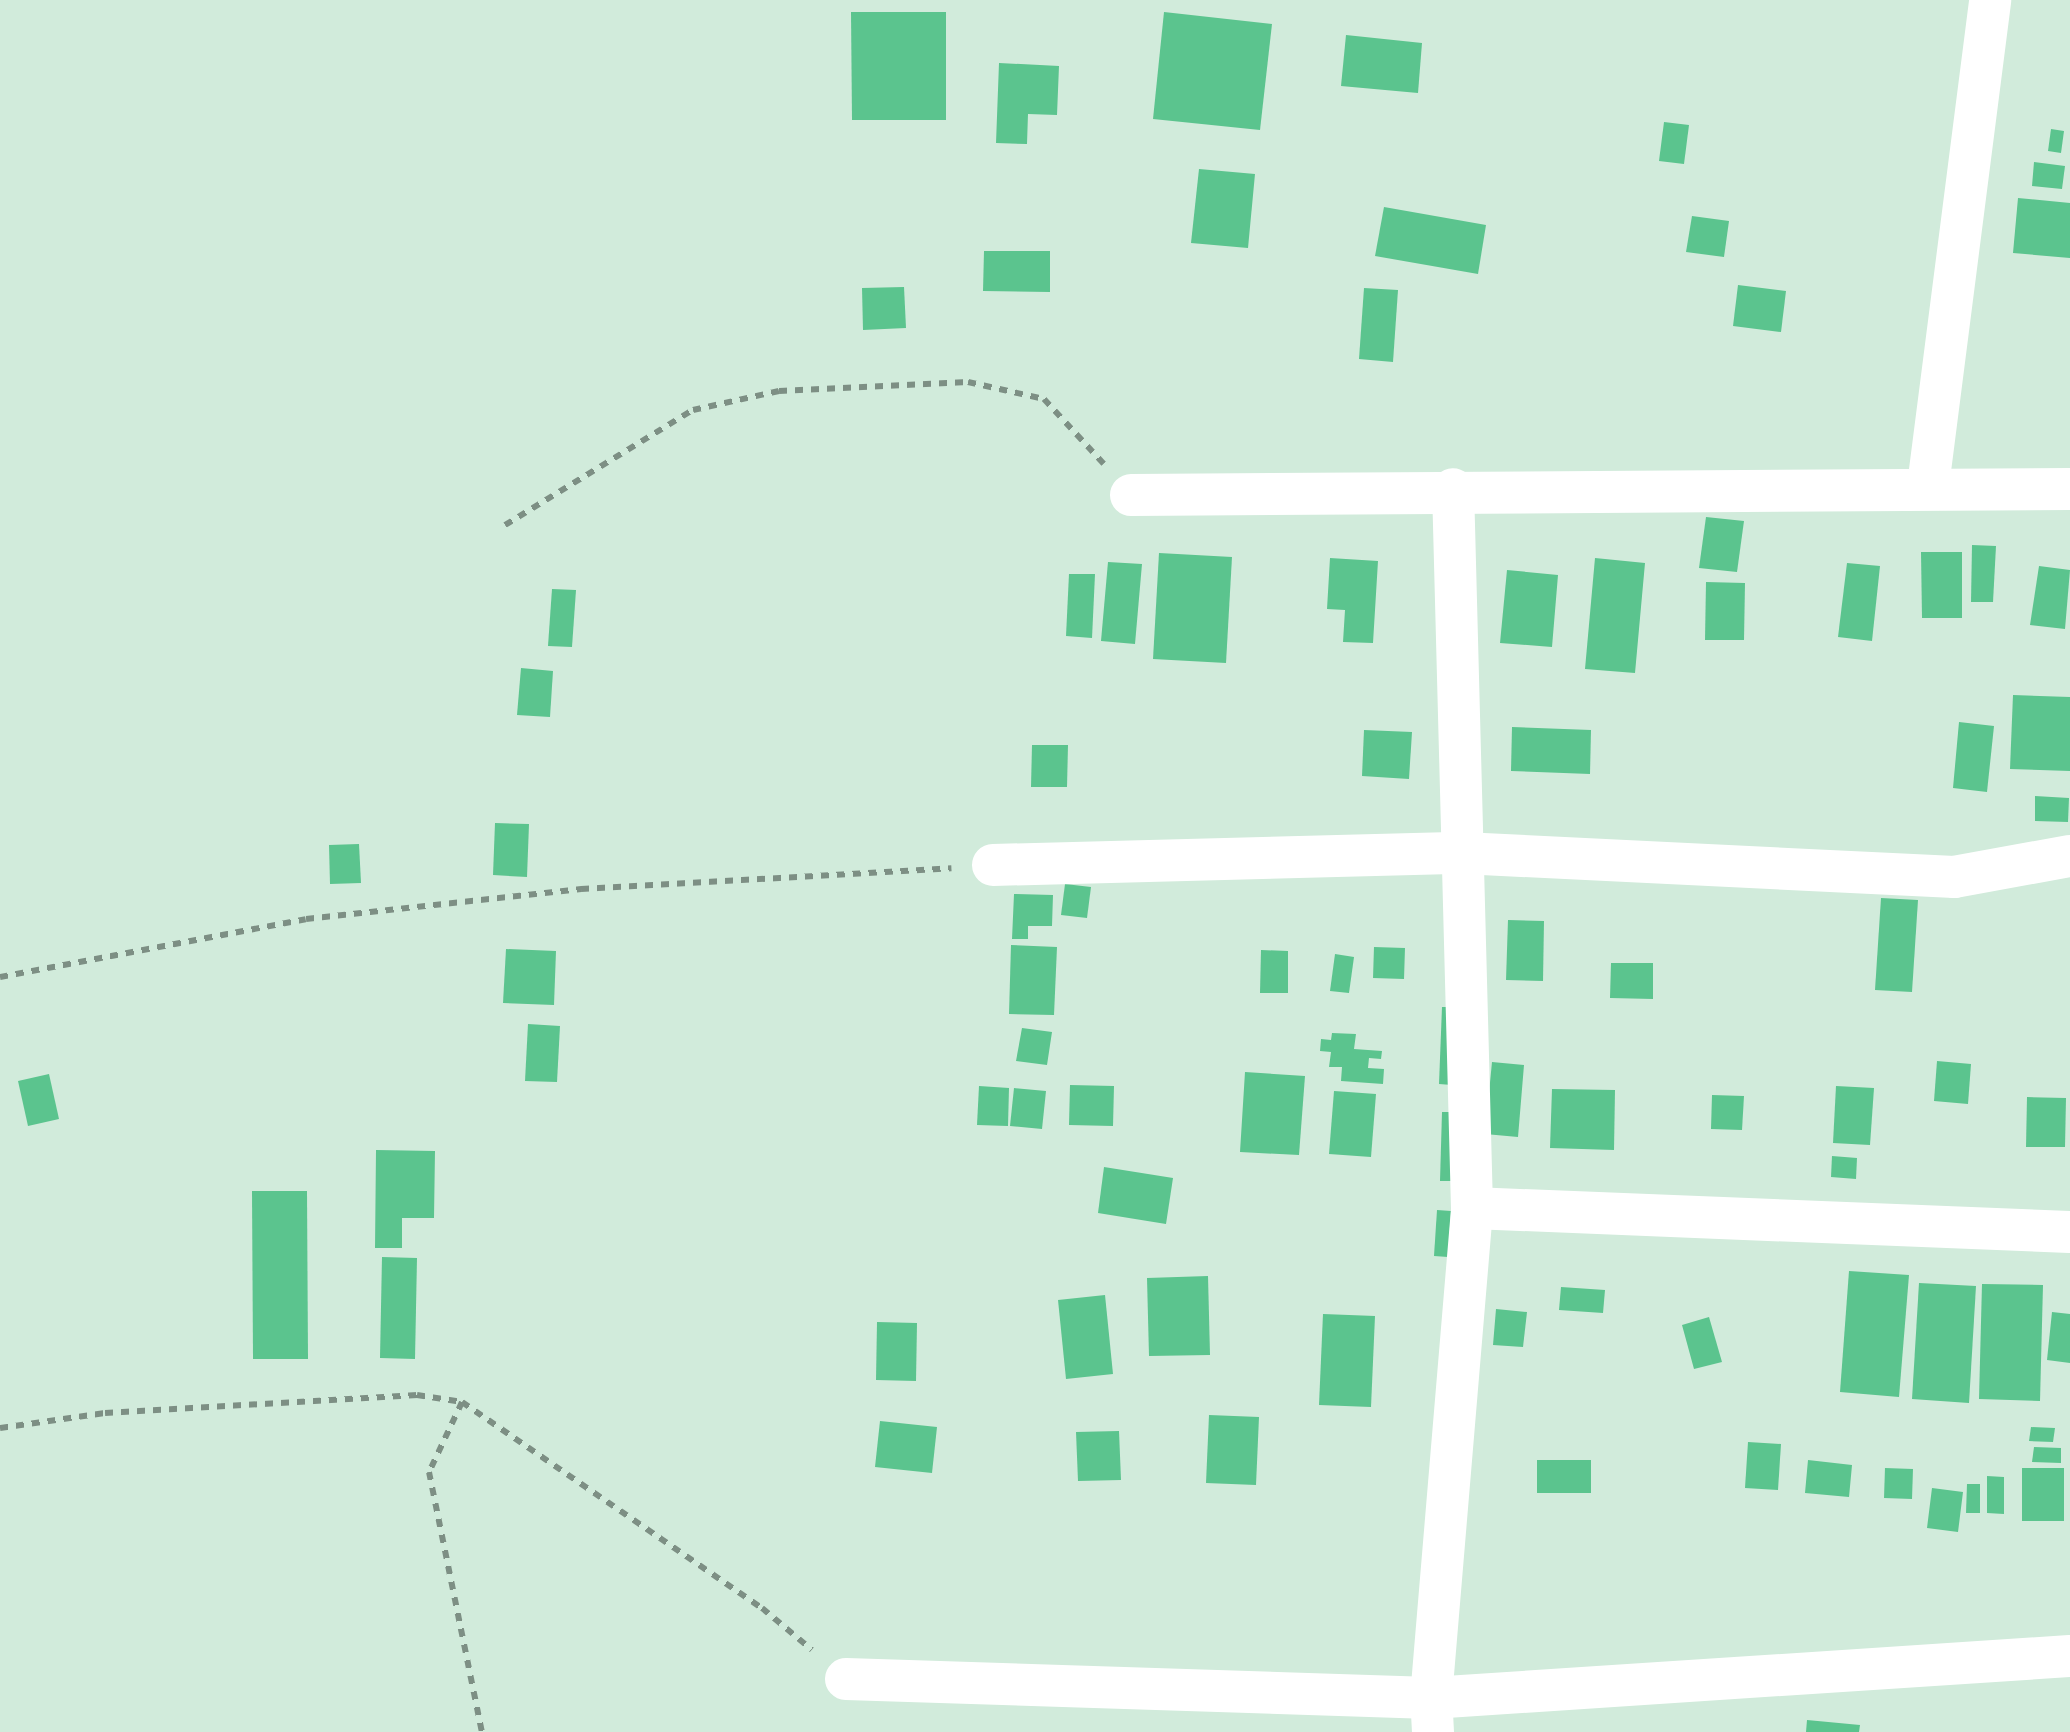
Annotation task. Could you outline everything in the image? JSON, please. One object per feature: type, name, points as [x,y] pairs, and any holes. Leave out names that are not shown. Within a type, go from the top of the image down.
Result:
[{"type":"street","points":[[1928,486],[1990,0]]},
{"type":"street","points":[[1131,495],[1928,486],[2070,490]]},
{"type":"street","points":[[1432,1715],[1472,1208],[1453,490]]},
{"type":"street","points":[[993,865],[1462,853],[1954,877],[2070,856]]},
{"type":"street","points":[[1472,1208],[2070,1232]]},
{"type":"street","points":[[846,1679],[1432,1715],[2070,1656]]},
{"type":"path","points":[[505,525],[693,410],[779,391],[876,385],[968,382],[1044,399],[1131,495]]},
{"type":"path","points":[[0,976],[306,919],[581,889],[993,865]]},
{"type":"path","points":[[0,1428],[105,1414],[398,1396],[462,1402],[762,1608],[846,1679]]},
{"type":"path","points":[[462,1402],[429,1472],[482,1732]]},
{"type":"building","points":[[851,12],[946,12],[946,120],[852,120]]},
{"type":"building","points":[[1164,12],[1272,24],[1260,130],[1153,119]]},
{"type":"building","points":[[1346,35],[1422,43],[1418,93],[1341,86]]},
{"type":"building","points":[[999,63],[1059,66],[1057,115],[1028,114],[1027,144],[996,143]]},
{"type":"building","points":[[1664,122],[1689,125],[1684,164],[1659,161]]},
{"type":"building","points":[[2051,129],[2064,131],[2061,153],[2048,151]]},
{"type":"building","points":[[2034,162],[2065,166],[2062,189],[2032,186]]},
{"type":"building","points":[[1199,169],[1255,174],[1248,248],[1191,243]]},
{"type":"building","points":[[2018,198],[2070,203],[2070,258],[2013,253]]},
{"type":"building","points":[[1384,207],[1486,225],[1478,274],[1375,256]]},
{"type":"building","points":[[1692,216],[1729,221],[1724,257],[1686,252]]},
{"type":"building","points":[[984,251],[1050,251],[1050,292],[983,291]]},
{"type":"building","points":[[1738,285],[1786,291],[1781,332],[1733,326]]},
{"type":"building","points":[[904,287],[906,328],[863,330],[862,288]]},
{"type":"building","points":[[1364,288],[1398,290],[1393,362],[1359,359]]},
{"type":"building","points":[[1706,517],[1744,521],[1737,572],[1699,568]]},
{"type":"building","points":[[1972,545],[1996,546],[1993,602],[1971,602]]},
{"type":"building","points":[[1921,552],[1962,552],[1962,618],[1922,618]]},
{"type":"building","points":[[1159,553],[1232,557],[1226,663],[1153,659]]},
{"type":"building","points":[[1330,558],[1378,561],[1373,643],[1343,642],[1345,610],[1327,609]]},
{"type":"building","points":[[1595,558],[1645,563],[1635,673],[1585,669]]},
{"type":"building","points":[[1108,562],[1142,564],[1135,644],[1101,641]]},
{"type":"building","points":[[1847,563],[1880,566],[1872,641],[1838,637]]},
{"type":"building","points":[[2039,566],[2070,570],[2065,629],[2030,625]]},
{"type":"building","points":[[1507,570],[1558,575],[1552,647],[1500,643]]},
{"type":"building","points":[[1069,574],[1095,574],[1092,638],[1066,636]]},
{"type":"building","points":[[1706,582],[1745,583],[1744,640],[1705,640]]},
{"type":"building","points":[[552,589],[576,590],[572,647],[548,646]]},
{"type":"building","points":[[521,668],[553,671],[550,717],[517,715]]},
{"type":"building","points":[[2013,695],[2070,697],[2070,771],[2010,769]]},
{"type":"building","points":[[1959,722],[1994,726],[1987,792],[1953,788]]},
{"type":"building","points":[[1512,727],[1591,730],[1590,774],[1511,771]]},
{"type":"building","points":[[1364,730],[1412,732],[1409,779],[1362,776]]},
{"type":"building","points":[[1032,745],[1068,745],[1067,787],[1031,787]]},
{"type":"building","points":[[2035,796],[2069,798],[2068,822],[2035,821]]},
{"type":"building","points":[[495,823],[529,824],[527,877],[493,875]]},
{"type":"building","points":[[359,844],[361,883],[330,884],[329,845]]},
{"type":"building","points":[[1065,884],[1091,887],[1087,918],[1061,915]]},
{"type":"building","points":[[1014,894],[1053,895],[1052,926],[1028,926],[1028,939],[1012,939]]},
{"type":"building","points":[[1881,898],[1918,900],[1912,992],[1875,990]]},
{"type":"building","points":[[1508,920],[1544,921],[1543,981],[1506,980]]},
{"type":"building","points":[[1011,945],[1057,947],[1054,1015],[1009,1014]]},
{"type":"building","points":[[1374,947],[1405,948],[1404,979],[1373,978]]},
{"type":"building","points":[[506,949],[556,951],[554,1005],[503,1003]]},
{"type":"building","points":[[1261,950],[1288,951],[1288,993],[1260,993]]},
{"type":"building","points":[[1335,954],[1354,957],[1349,993],[1330,991]]},
{"type":"building","points":[[1611,963],[1653,963],[1653,999],[1610,998]]},
{"type":"building","points":[[1442,1007],[1455,1007],[1452,1085],[1439,1084]]},
{"type":"building","points":[[528,1024],[560,1026],[557,1082],[525,1081]]},
{"type":"building","points":[[1022,1028],[1052,1032],[1047,1065],[1016,1061]]},
{"type":"building","points":[[1332,1033],[1356,1034],[1354,1049],[1382,1051],[1381,1059],[1369,1058],[1368,1068],[1384,1069],[1383,1084],[1341,1081],[1342,1067],[1329,1067],[1331,1052],[1320,1051],[1321,1039],[1331,1040]]},
{"type":"building","points":[[1937,1061],[1971,1064],[1968,1104],[1934,1101]]},
{"type":"building","points":[[1492,1062],[1524,1065],[1518,1137],[1485,1134]]},
{"type":"building","points":[[1245,1072],[1305,1076],[1299,1155],[1240,1152]]},
{"type":"building","points":[[49,1074],[59,1119],[28,1126],[18,1081]]},
{"type":"building","points":[[1070,1085],[1114,1086],[1113,1126],[1069,1125]]},
{"type":"building","points":[[979,1086],[1009,1088],[1008,1126],[977,1125]]},
{"type":"building","points":[[1836,1086],[1874,1088],[1870,1145],[1833,1143]]},
{"type":"building","points":[[1014,1088],[1046,1091],[1042,1129],[1010,1126]]},
{"type":"building","points":[[1552,1089],[1615,1090],[1614,1150],[1550,1148]]},
{"type":"building","points":[[1334,1091],[1376,1094],[1371,1157],[1329,1154]]},
{"type":"building","points":[[1712,1095],[1744,1096],[1742,1130],[1711,1129]]},
{"type":"building","points":[[2027,1097],[2066,1098],[2065,1147],[2026,1147]]},
{"type":"building","points":[[1442,1112],[1453,1112],[1451,1181],[1440,1181]]},
{"type":"building","points":[[376,1150],[435,1151],[434,1218],[402,1218],[402,1248],[375,1248]]},
{"type":"building","points":[[1832,1156],[1857,1158],[1856,1179],[1831,1177]]},
{"type":"building","points":[[1104,1167],[1173,1178],[1166,1224],[1098,1213]]},
{"type":"building","points":[[252,1191],[307,1191],[308,1359],[253,1359]]},
{"type":"building","points":[[1437,1210],[1451,1211],[1448,1257],[1434,1256]]},
{"type":"building","points":[[382,1257],[417,1258],[415,1359],[380,1358]]},
{"type":"building","points":[[1849,1271],[1909,1275],[1899,1397],[1840,1392]]},
{"type":"building","points":[[1208,1276],[1210,1355],[1149,1356],[1147,1278]]},
{"type":"building","points":[[1919,1283],[1976,1286],[1969,1403],[1912,1399]]},
{"type":"building","points":[[1982,1284],[2043,1285],[2040,1401],[1979,1399]]},
{"type":"building","points":[[1561,1287],[1605,1290],[1603,1313],[1559,1310]]},
{"type":"building","points":[[1105,1295],[1113,1374],[1066,1379],[1058,1300]]},
{"type":"building","points":[[1496,1309],[1527,1312],[1523,1347],[1493,1345]]},
{"type":"building","points":[[2052,1312],[2070,1314],[2070,1363],[2047,1360]]},
{"type":"building","points":[[1323,1314],[1375,1316],[1371,1407],[1319,1405]]},
{"type":"building","points":[[1709,1317],[1722,1362],[1694,1369],[1682,1325]]},
{"type":"building","points":[[877,1322],[917,1323],[916,1381],[876,1380]]},
{"type":"building","points":[[1209,1415],[1259,1417],[1256,1485],[1206,1483]]},
{"type":"building","points":[[880,1421],[937,1427],[932,1473],[875,1467]]},
{"type":"building","points":[[2031,1427],[2055,1428],[2053,1442],[2029,1441]]},
{"type":"building","points":[[1119,1431],[1121,1480],[1078,1481],[1076,1432]]},
{"type":"building","points":[[1748,1442],[1781,1444],[1778,1490],[1745,1488]]},
{"type":"building","points":[[2034,1447],[2061,1448],[2061,1463],[2032,1462]]},
{"type":"building","points":[[1537,1460],[1591,1460],[1591,1493],[1537,1493]]},
{"type":"building","points":[[1808,1460],[1852,1465],[1849,1497],[1805,1493]]},
{"type":"building","points":[[1885,1468],[1913,1469],[1912,1499],[1884,1498]]},
{"type":"building","points":[[2022,1468],[2064,1468],[2064,1521],[2022,1521]]},
{"type":"building","points":[[1987,1476],[2004,1477],[2004,1514],[1987,1513]]},
{"type":"building","points":[[1967,1484],[1980,1484],[1980,1513],[1966,1513]]},
{"type":"building","points":[[1932,1488],[1963,1492],[1958,1532],[1927,1528]]},
{"type":"building","points":[[1807,1720],[1860,1725],[1859,1732],[1806,1732]]}]
